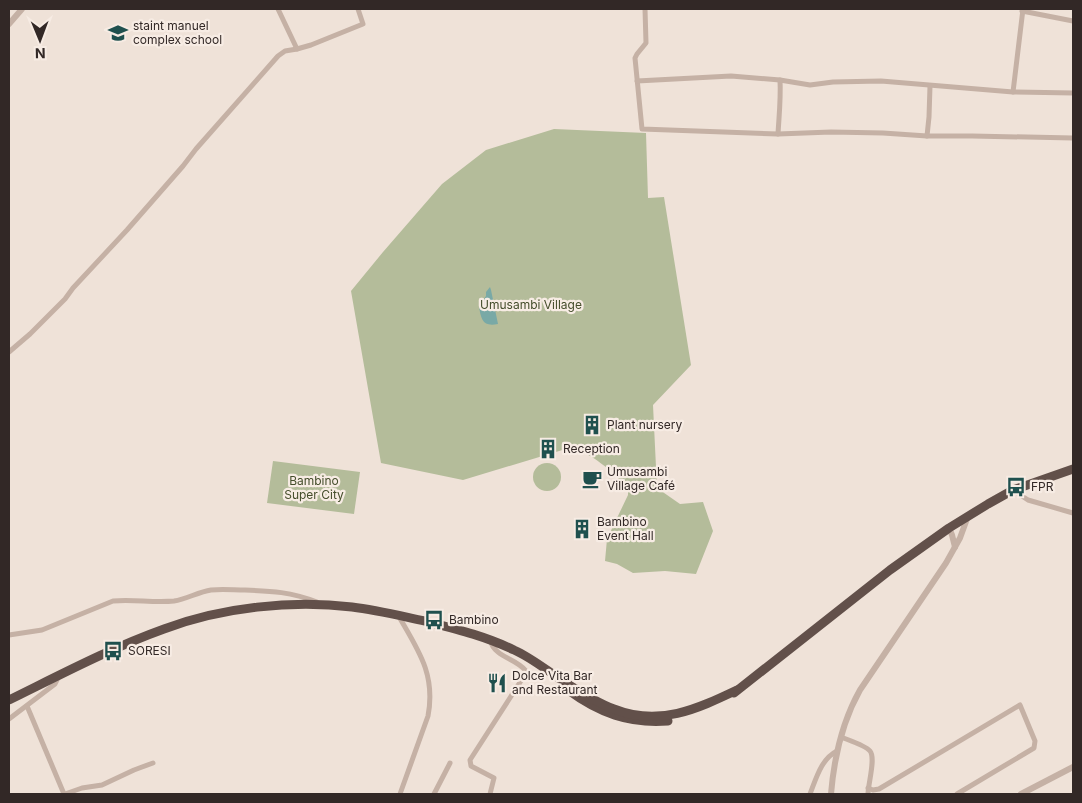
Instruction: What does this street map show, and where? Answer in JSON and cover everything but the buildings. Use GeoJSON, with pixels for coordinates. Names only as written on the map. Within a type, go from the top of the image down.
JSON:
{"type":"FeatureCollection","features":[{"type":"Feature","properties":{"kind":"highway"},"geometry":{"type":"LineString","coordinates":[[9,700],[110,651],[165,628],[190,620],[240,609],[291,604],[351,607],[398,615],[452,628],[517,651],[544,668],[568,690],[594,707],[622,718],[655,722],[684,718],[704,712],[723,702],[890,570],[948,528],[1013,490],[1073,469]]}},
{"type":"Feature","properties":{"kind":"street"},"geometry":{"type":"LineString","coordinates":[[9,24],[22,9]]}},
{"type":"Feature","properties":{"kind":"street"},"geometry":{"type":"LineString","coordinates":[[278,9],[296,49]]}},
{"type":"Feature","properties":{"kind":"street"},"geometry":{"type":"LineString","coordinates":[[9,352],[65,299],[278,56],[285,51],[296,49],[363,24],[358,9]]}},
{"type":"Feature","properties":{"kind":"street"},"geometry":{"type":"LineString","coordinates":[[646,9],[646,43],[635,56],[642,129],[778,134],[831,132],[927,136],[1073,138]]}},
{"type":"Feature","properties":{"kind":"street"},"geometry":{"type":"LineString","coordinates":[[1013,92],[1022,10],[1073,21]]}},
{"type":"Feature","properties":{"kind":"street"},"geometry":{"type":"LineString","coordinates":[[636,81],[731,76],[780,80],[810,85],[833,82],[881,81],[1013,92],[1073,93]]}},
{"type":"Feature","properties":{"kind":"street"},"geometry":{"type":"LineString","coordinates":[[778,134],[781,96],[780,80]]}},
{"type":"Feature","properties":{"kind":"street"},"geometry":{"type":"LineString","coordinates":[[927,136],[930,86]]}},
{"type":"Feature","properties":{"kind":"street"},"geometry":{"type":"LineString","coordinates":[[1013,490],[1028,500],[1073,513]]}},
{"type":"Feature","properties":{"kind":"street"},"geometry":{"type":"LineString","coordinates":[[831,794],[837,751],[851,707],[860,690],[938,576],[960,538],[968,516]]}},
{"type":"Feature","properties":{"kind":"street"},"geometry":{"type":"LineString","coordinates":[[948,528],[955,547]]}},
{"type":"Feature","properties":{"kind":"street"},"geometry":{"type":"LineString","coordinates":[[9,635],[42,630],[112,601],[151,602],[176,600],[211,590],[277,591],[302,596],[324,605]]}},
{"type":"Feature","properties":{"kind":"street"},"geometry":{"type":"LineString","coordinates":[[398,615],[424,663],[429,678],[430,690],[428,716],[400,794]]}},
{"type":"Feature","properties":{"kind":"street"},"geometry":{"type":"LineString","coordinates":[[490,640],[492,646],[498,652],[526,671],[470,760],[472,766],[494,778],[490,794]]}},
{"type":"Feature","properties":{"kind":"street"},"geometry":{"type":"LineString","coordinates":[[9,718],[55,684],[59,676]]}},
{"type":"Feature","properties":{"kind":"street"},"geometry":{"type":"LineString","coordinates":[[841,737],[866,748],[871,753],[868,791],[879,789],[1020,705],[1035,741],[1034,748],[957,794]]}},
{"type":"Feature","properties":{"kind":"street"},"geometry":{"type":"LineString","coordinates":[[27,706],[65,794],[82,788],[102,785],[153,763]]}},
{"type":"Feature","properties":{"kind":"street"},"geometry":{"type":"LineString","coordinates":[[810,794],[823,764],[830,755],[837,751]]}},
{"type":"Feature","properties":{"kind":"street"},"geometry":{"type":"LineString","coordinates":[[434,794],[450,763]]}},
{"type":"Feature","properties":{"kind":"street"},"geometry":{"type":"LineString","coordinates":[[1021,794],[1073,766]]}},
{"type":"Feature","properties":{"kind":"green space","name":"Umusambi Village"},"geometry":{"type":"Polygon","coordinates":[[[554,129],[646,133],[648,198],[664,197],[691,365],[653,405],[657,488],[680,504],[703,502],[713,531],[696,574],[665,571],[633,573],[617,564],[605,561],[607,539],[628,495],[628,487],[601,463],[578,450],[569,448],[463,480],[381,463],[351,291],[442,184],[486,150],[554,129]]]}},
{"type":"Feature","properties":{"kind":"green space","name":"Bambino Super City"},"geometry":{"type":"Polygon","coordinates":[[[273,461],[360,472],[354,514],[267,503],[273,461]]]}},
{"type":"Feature","properties":{"kind":"green space"},"geometry":{"type":"Polygon","coordinates":[[[547,463],[557,467],[561,477],[557,487],[547,491],[537,487],[533,477],[537,467],[547,463]]]}},
{"type":"Feature","properties":{"kind":"water"},"geometry":{"type":"Polygon","coordinates":[[[490,287],[498,324],[493,325],[486,323],[482,319],[479,306],[490,287]]]}},
{"type":"Feature","properties":{"kind":"place","name":"staint manuel complex school"},"geometry":{"type":"Point","coordinates":[118,33]}},
{"type":"Feature","properties":{"kind":"place","name":"Plant nursery"},"geometry":{"type":"Point","coordinates":[592,425]}},
{"type":"Feature","properties":{"kind":"place","name":"Reception"},"geometry":{"type":"Point","coordinates":[548,449]}},
{"type":"Feature","properties":{"kind":"place","name":"Umusambi Village Café"},"geometry":{"type":"Point","coordinates":[592,479]}},
{"type":"Feature","properties":{"kind":"place","name":"FPR"},"geometry":{"type":"Point","coordinates":[1016,487]}},
{"type":"Feature","properties":{"kind":"place","name":"Bambino Event Hall"},"geometry":{"type":"Point","coordinates":[582,529]}},
{"type":"Feature","properties":{"kind":"place","name":"Bambino"},"geometry":{"type":"Point","coordinates":[434,620]}},
{"type":"Feature","properties":{"kind":"place","name":"SORESI"},"geometry":{"type":"Point","coordinates":[113,651]}},
{"type":"Feature","properties":{"kind":"place","name":"Dolce Vita Bar and Restaurant"},"geometry":{"type":"Point","coordinates":[497,683]}}]}
